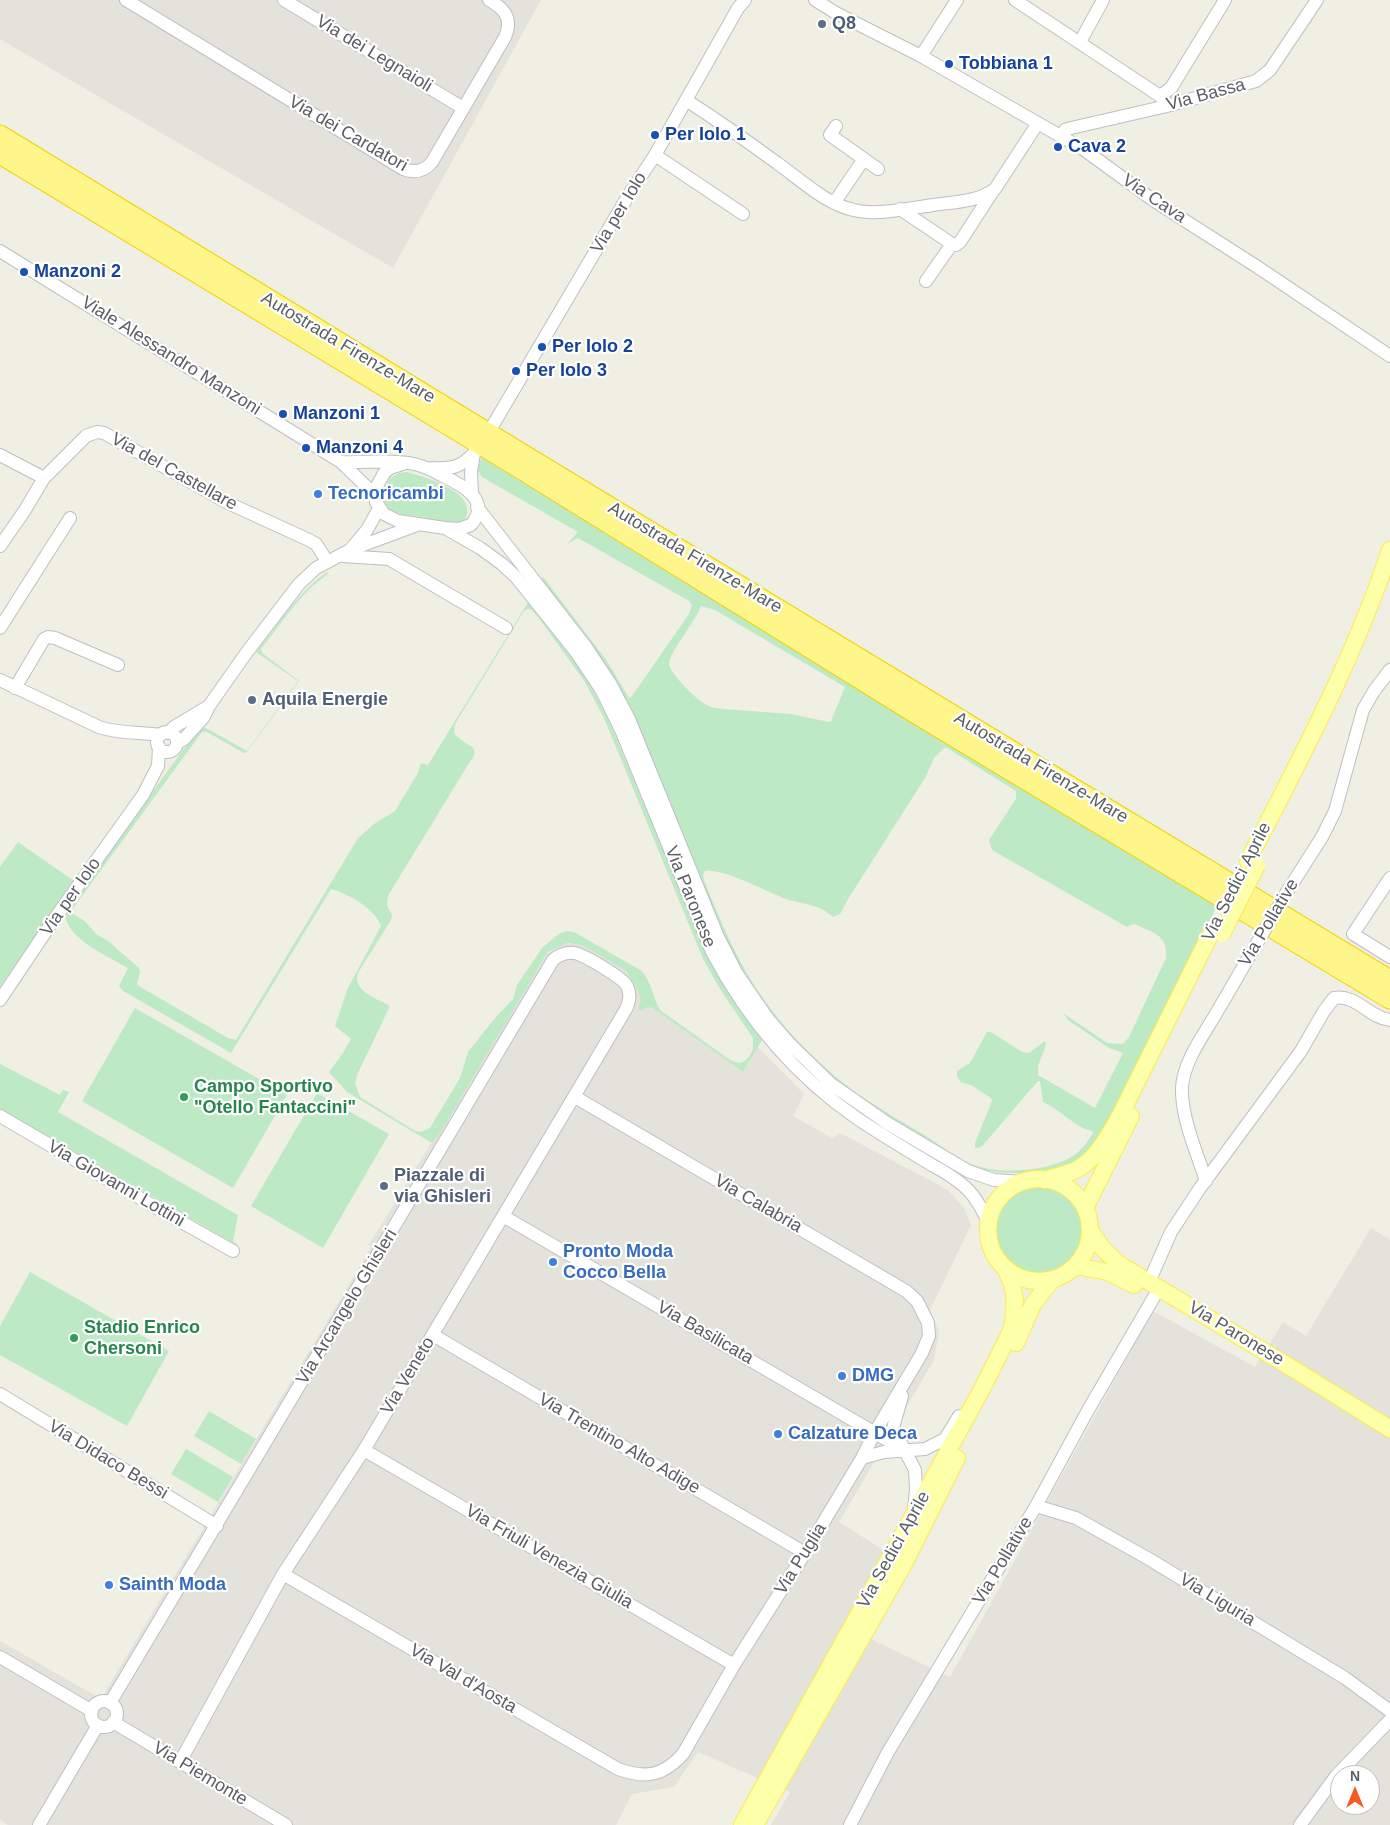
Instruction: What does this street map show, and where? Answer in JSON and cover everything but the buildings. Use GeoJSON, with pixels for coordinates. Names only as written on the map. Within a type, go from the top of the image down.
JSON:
{"type":"FeatureCollection","features":[{"type":"Feature","properties":{"kind":"highway","name":"Autostrada Firenze-Mare"},"geometry":{"type":"LineString","coordinates":[[0,135],[1390,980]]}},
{"type":"Feature","properties":{"kind":"highway","name":"Autostrada Firenze-Mare"},"geometry":{"type":"LineString","coordinates":[[0,154],[516,466],[918,715],[1390,999]]}},
{"type":"Feature","properties":{"kind":"main road","name":"Via Sedici Aprile"},"geometry":{"type":"LineString","coordinates":[[1253,863],[1361,630],[1390,550]]}},
{"type":"Feature","properties":{"kind":"main road","name":"Via Sedici Aprile"},"geometry":{"type":"LineString","coordinates":[[742,1825],[983,1387],[1013,1324],[1012,1284],[1005,1268],[995,1256],[991,1247],[989,1223],[994,1207],[1003,1194],[1023,1182],[1044,1180],[1078,1170],[1092,1158],[1103,1144],[1120,1116],[1337,708],[1362,656],[1390,582]]}},
{"type":"Feature","properties":{"kind":"main road","name":"Via Sedici Aprile"},"geometry":{"type":"LineString","coordinates":[[1085,1208],[1217,932]]}},
{"type":"Feature","properties":{"kind":"main road","name":"Via Sedici Aprile"},"geometry":{"type":"LineString","coordinates":[[755,1825],[905,1562],[1018,1339],[1033,1304],[1054,1279],[1075,1266],[1087,1247],[1090,1230],[1085,1208],[1076,1195],[1067,1188],[1056,1182],[1044,1180]]}},
{"type":"Feature","properties":{"kind":"main road","name":"Via Paronese"},"geometry":{"type":"LineString","coordinates":[[1090,1230],[1111,1257],[1152,1290],[1390,1439]]}},
{"type":"Feature","properties":{"kind":"main road","name":"Via Paronese"},"geometry":{"type":"LineString","coordinates":[[1075,1266],[1096,1269],[1116,1275],[1152,1290],[1300,1373],[1390,1429]]}},
{"type":"Feature","properties":{"kind":"main road","name":"Via Sedici Aprile"},"geometry":{"type":"LineString","coordinates":[[1005,1268],[1021,1278],[1033,1280],[1054,1279]]}},
{"type":"Feature","properties":{"kind":"street","name":"Via dei Cardatori"},"geometry":{"type":"LineString","coordinates":[[126,0],[408,171],[416,172],[428,167],[505,37],[508,28],[507,15],[489,0]]}},
{"type":"Feature","properties":{"kind":"street","name":"Via dei Legnaioli"},"geometry":{"type":"LineString","coordinates":[[284,0],[463,108]]}},
{"type":"Feature","properties":{"kind":"street","name":"Via per Iolo"},"geometry":{"type":"LineString","coordinates":[[493,425],[654,155],[738,8],[745,0]]}},
{"type":"Feature","properties":{"kind":"street","name":"Via Cava"},"geometry":{"type":"LineString","coordinates":[[815,0],[836,13],[921,56],[1083,149],[1153,200],[1387,352]]}},
{"type":"Feature","properties":{"kind":"street"},"geometry":{"type":"LineString","coordinates":[[921,56],[957,0]]}},
{"type":"Feature","properties":{"kind":"street"},"geometry":{"type":"LineString","coordinates":[[1015,0],[1080,42],[1164,101],[1225,0]]}},
{"type":"Feature","properties":{"kind":"street"},"geometry":{"type":"LineString","coordinates":[[1080,42],[1103,0]]}},
{"type":"Feature","properties":{"kind":"street","name":"Via Bassa"},"geometry":{"type":"LineString","coordinates":[[1061,137],[1065,130],[1164,101],[1256,82],[1270,70],[1317,0]]}},
{"type":"Feature","properties":{"kind":"street"},"geometry":{"type":"LineString","coordinates":[[686,100],[732,130],[834,203],[854,210],[866,212],[900,210],[982,196],[995,189]]}},
{"type":"Feature","properties":{"kind":"street"},"geometry":{"type":"LineString","coordinates":[[900,210],[956,245],[960,242],[1038,123]]}},
{"type":"Feature","properties":{"kind":"street"},"geometry":{"type":"LineString","coordinates":[[836,126],[830,135],[878,169]]}},
{"type":"Feature","properties":{"kind":"street"},"geometry":{"type":"LineString","coordinates":[[654,155],[743,214]]}},
{"type":"Feature","properties":{"kind":"street"},"geometry":{"type":"LineString","coordinates":[[834,203],[864,159]]}},
{"type":"Feature","properties":{"kind":"street"},"geometry":{"type":"LineString","coordinates":[[926,281],[952,244]]}},
{"type":"Feature","properties":{"kind":"street","name":"Viale Alessandro Manzoni"},"geometry":{"type":"LineString","coordinates":[[4,255],[341,462],[375,495]]}},
{"type":"Feature","properties":{"kind":"street","name":"Via del Castellare"},"geometry":{"type":"LineString","coordinates":[[0,546],[44,478],[86,436],[92,433],[104,433],[228,503],[316,544],[330,559]]}},
{"type":"Feature","properties":{"kind":"street"},"geometry":{"type":"LineString","coordinates":[[341,462],[405,463],[426,468],[448,469],[467,461],[474,453],[471,472],[472,493]]}},
{"type":"Feature","properties":{"kind":"street"},"geometry":{"type":"LineString","coordinates":[[0,455],[44,478]]}},
{"type":"Feature","properties":{"kind":"street"},"geometry":{"type":"LineString","coordinates":[[405,463],[390,468],[384,473],[377,486],[376,502],[390,519],[407,523],[459,529],[471,525],[477,514],[477,507]]}},
{"type":"Feature","properties":{"kind":"street"},"geometry":{"type":"LineString","coordinates":[[426,468],[454,481],[472,493]]}},
{"type":"Feature","properties":{"kind":"street","name":"Via Paronese"},"geometry":{"type":"LineString","coordinates":[[472,493],[477,507],[586,647],[610,683],[629,719],[718,937],[737,974],[768,1019],[789,1043],[831,1084],[887,1123],[968,1171],[994,1180],[1023,1182]]}},
{"type":"Feature","properties":{"kind":"street","name":"Via per Iolo"},"geometry":{"type":"LineString","coordinates":[[350,550],[367,530],[380,508]]}},
{"type":"Feature","properties":{"kind":"street"},"geometry":{"type":"LineString","coordinates":[[0,628],[70,518]]}},
{"type":"Feature","properties":{"kind":"street","name":"Via per Iolo"},"geometry":{"type":"LineString","coordinates":[[0,1000],[51,924],[143,795],[158,778],[175,747],[203,718],[209,706],[247,652],[299,584],[316,568],[330,559],[420,524]]}},
{"type":"Feature","properties":{"kind":"street","name":"Via Paronese"},"geometry":{"type":"LineString","coordinates":[[444,528],[480,548],[516,577],[576,652],[593,677],[621,730],[712,952],[738,998],[758,1025],[801,1072],[839,1105],[858,1119],[961,1183],[976,1199],[989,1223]]}},
{"type":"Feature","properties":{"kind":"street"},"geometry":{"type":"LineString","coordinates":[[389,559],[387,547],[393,534]]}},
{"type":"Feature","properties":{"kind":"street"},"geometry":{"type":"LineString","coordinates":[[330,559],[341,556],[389,559],[506,628]]}},
{"type":"Feature","properties":{"kind":"street"},"geometry":{"type":"LineString","coordinates":[[15,688],[44,639],[48,637],[118,665]]}},
{"type":"Feature","properties":{"kind":"street","name":"Via Pollative"},"geometry":{"type":"LineString","coordinates":[[1206,1181],[1185,1112],[1182,1092],[1185,1069],[1287,892],[1322,837],[1335,811],[1363,710],[1374,691],[1390,670]]}},
{"type":"Feature","properties":{"kind":"street"},"geometry":{"type":"LineString","coordinates":[[0,680],[106,730],[176,738],[175,747]]}},
{"type":"Feature","properties":{"kind":"street","name":"Via per Iolo"},"geometry":{"type":"LineString","coordinates":[[143,795],[156,772],[163,738],[174,727],[209,706]]}},
{"type":"Feature","properties":{"kind":"street"},"geometry":{"type":"LineString","coordinates":[[1390,878],[1354,934],[1390,957]]}},
{"type":"Feature","properties":{"kind":"street","name":"Via Arcangelo Ghisleri"},"geometry":{"type":"LineString","coordinates":[[110,1703],[553,960],[559,954],[578,954],[618,978],[628,988]]}},
{"type":"Feature","properties":{"kind":"street","name":"Via Veneto"},"geometry":{"type":"LineString","coordinates":[[180,1762],[283,1574],[364,1450],[626,1009],[629,1001],[628,988]]}},
{"type":"Feature","properties":{"kind":"street","name":"Via Pollative"},"geometry":{"type":"LineString","coordinates":[[850,1825],[888,1752],[1036,1506],[1087,1412],[1152,1290],[1171,1232],[1301,1051],[1324,1011],[1334,998],[1349,998],[1382,1019],[1390,1020]]}},
{"type":"Feature","properties":{"kind":"street","name":"Via Calabria"},"geometry":{"type":"LineString","coordinates":[[575,1097],[906,1291],[918,1301],[928,1323]]}},
{"type":"Feature","properties":{"kind":"street","name":"Via Giovanni Lottini"},"geometry":{"type":"LineString","coordinates":[[0,1116],[234,1251]]}},
{"type":"Feature","properties":{"kind":"street","name":"Via Basilicata"},"geometry":{"type":"LineString","coordinates":[[504,1216],[906,1451]]}},
{"type":"Feature","properties":{"kind":"street","name":"Via Puglia"},"geometry":{"type":"LineString","coordinates":[[647,1775],[661,1772],[674,1764],[683,1754],[734,1665],[862,1458],[875,1432],[922,1353],[929,1336],[928,1323]]}},
{"type":"Feature","properties":{"kind":"street","name":"Via Trentino Alto Adige"},"geometry":{"type":"LineString","coordinates":[[433,1335],[805,1553]]}},
{"type":"Feature","properties":{"kind":"street"},"geometry":{"type":"LineString","coordinates":[[907,1379],[893,1428],[915,1470],[914,1514]]}},
{"type":"Feature","properties":{"kind":"street"},"geometry":{"type":"LineString","coordinates":[[862,1458],[884,1452],[925,1449],[944,1439],[970,1398],[983,1387]]}},
{"type":"Feature","properties":{"kind":"street","name":"Via Didaco Bessi"},"geometry":{"type":"LineString","coordinates":[[0,1394],[217,1526]]}},
{"type":"Feature","properties":{"kind":"street","name":"Via Friuli Venezia Giulia"},"geometry":{"type":"LineString","coordinates":[[364,1450],[734,1665]]}},
{"type":"Feature","properties":{"kind":"street","name":"Via Liguria"},"geometry":{"type":"LineString","coordinates":[[1036,1506],[1076,1518],[1149,1559],[1345,1678],[1390,1711]]}},
{"type":"Feature","properties":{"kind":"street","name":"Via Val d'Aosta"},"geometry":{"type":"LineString","coordinates":[[283,1574],[618,1769],[633,1774],[647,1775]]}},
{"type":"Feature","properties":{"kind":"street"},"geometry":{"type":"LineString","coordinates":[[0,1657],[92,1711]]}},
{"type":"Feature","properties":{"kind":"street"},"geometry":{"type":"LineString","coordinates":[[99,1702],[110,1703],[116,1712],[113,1722],[106,1726],[98,1725],[92,1719],[92,1711],[99,1702]]}},
{"type":"Feature","properties":{"kind":"street"},"geometry":{"type":"LineString","coordinates":[[1300,1825],[1336,1776],[1390,1720]]}},
{"type":"Feature","properties":{"kind":"street","name":"Via Piemonte"},"geometry":{"type":"LineString","coordinates":[[113,1722],[286,1825]]}},
{"type":"Feature","properties":{"kind":"street"},"geometry":{"type":"LineString","coordinates":[[39,1825],[98,1725]]}},
{"type":"Feature","properties":{"kind":"shaded area"},"geometry":{"type":"Polygon","coordinates":[[[0,0],[541,0],[393,268],[0,39],[0,0]]]}},
{"type":"Feature","properties":{"kind":"shaded area"},"geometry":{"type":"Polygon","coordinates":[[[573,943],[582,945],[625,970],[636,986],[642,1001],[743,1072],[758,1047],[804,1094],[793,1116],[832,1138],[840,1133],[948,1190],[964,1208],[971,1225],[930,1310],[939,1332],[934,1360],[839,1522],[888,1553],[847,1628],[950,1677],[1153,1311],[1255,1367],[1283,1322],[1306,1336],[1371,1228],[1390,1240],[1390,1825],[771,1825],[790,1792],[698,1752],[674,1787],[632,1794],[616,1825],[8,1825],[0,1820],[0,1641],[101,1699],[371,1247],[368,1245],[547,954],[562,945],[573,943]]]}},
{"type":"Feature","properties":{"kind":"green space"},"geometry":{"type":"Polygon","coordinates":[[[482,457],[1218,904],[1100,1141],[1084,1156],[1074,1163],[1062,1167],[1035,1172],[1005,1173],[966,1164],[858,1097],[827,1073],[799,1045],[773,1015],[750,982],[730,948],[624,697],[591,645],[541,580],[542,577],[544,578],[607,661],[629,698],[689,614],[692,605],[689,601],[578,538],[567,544],[578,532],[482,477],[477,469],[482,457]],[[701,606],[670,659],[669,665],[681,683],[693,695],[714,708],[791,714],[831,721],[845,687],[715,610],[701,606]],[[944,748],[934,758],[925,778],[840,914],[833,917],[828,912],[814,906],[785,899],[721,873],[705,871],[703,875],[704,880],[731,942],[755,987],[785,1027],[832,1074],[866,1100],[971,1164],[995,1170],[1009,1171],[1050,1166],[1076,1154],[1089,1140],[1093,1133],[1092,1131],[1079,1126],[1043,1102],[1040,1081],[1038,1081],[983,1145],[975,1148],[975,1143],[992,1101],[991,1098],[971,1085],[961,1082],[957,1076],[957,1071],[970,1063],[987,1032],[991,1032],[1022,1052],[1029,1053],[1045,1041],[1046,1045],[1038,1066],[1038,1075],[1095,1108],[1123,1053],[1109,1048],[1068,1020],[1063,1013],[1107,1043],[1123,1044],[1129,1037],[1166,958],[1165,944],[1153,932],[1134,924],[1127,927],[992,850],[989,840],[1016,799],[1016,791],[947,748],[944,748]]]}},
{"type":"Feature","properties":{"kind":"green space"},"geometry":{"type":"Polygon","coordinates":[[[407,472],[439,483],[459,495],[466,503],[468,512],[464,522],[456,524],[403,515],[389,509],[384,501],[385,486],[390,478],[399,473],[407,472]]]}},
{"type":"Feature","properties":{"kind":"green space"},"geometry":{"type":"Polygon","coordinates":[[[327,572],[328,574],[300,599],[261,649],[262,653],[299,681],[247,752],[244,753],[207,732],[202,732],[71,911],[72,913],[86,922],[96,934],[108,941],[139,968],[140,973],[137,984],[139,986],[228,1038],[236,1040],[358,838],[374,824],[395,811],[418,773],[421,763],[428,765],[529,601],[578,666],[605,711],[708,958],[738,1008],[762,1040],[743,1072],[651,1007],[641,1011],[638,1010],[641,1000],[636,986],[625,970],[582,945],[568,943],[548,952],[437,1138],[432,1143],[347,1092],[329,1072],[351,1039],[335,1026],[348,988],[381,926],[378,919],[367,908],[353,898],[331,889],[231,1053],[123,991],[119,986],[128,968],[79,938],[67,921],[65,912],[199,728],[206,728],[247,751],[298,681],[256,652],[289,609],[327,572]],[[531,609],[524,611],[455,724],[454,733],[474,750],[472,760],[389,894],[387,904],[392,914],[391,920],[358,973],[357,980],[362,990],[390,1006],[357,1075],[355,1083],[360,1097],[415,1131],[421,1132],[430,1128],[460,1078],[468,1052],[513,999],[517,985],[542,948],[560,933],[567,931],[574,932],[642,971],[648,980],[660,1010],[730,1060],[738,1063],[743,1062],[749,1057],[753,1049],[753,1038],[720,989],[703,959],[604,718],[585,682],[531,609]]]}},
{"type":"Feature","properties":{"kind":"green space"},"geometry":{"type":"Polygon","coordinates":[[[18,842],[74,881],[0,987],[0,867],[18,842]]]}},
{"type":"Feature","properties":{"kind":"green space","name":"Campo Sportivo \"Otello Fantaccini\""},"geometry":{"type":"Polygon","coordinates":[[[135,1008],[287,1095],[233,1188],[82,1101],[135,1008]]]}},
{"type":"Feature","properties":{"kind":"green space"},"geometry":{"type":"Polygon","coordinates":[[[0,1064],[60,1095],[63,1090],[69,1092],[58,1112],[238,1215],[233,1241],[240,1247],[0,1109],[0,1064]]]}},
{"type":"Feature","properties":{"kind":"green space"},"geometry":{"type":"Polygon","coordinates":[[[317,1093],[389,1134],[323,1248],[251,1206],[317,1093]]]}},
{"type":"Feature","properties":{"kind":"green space"},"geometry":{"type":"Polygon","coordinates":[[[1040,1183],[1057,1187],[1072,1196],[1081,1211],[1085,1228],[1081,1245],[1072,1260],[1057,1269],[1040,1273],[1023,1269],[1008,1260],[999,1245],[995,1228],[999,1211],[1008,1196],[1023,1187],[1040,1183]]]}},
{"type":"Feature","properties":{"kind":"green space","name":"Stadio Enrico Chersoni"},"geometry":{"type":"Polygon","coordinates":[[[30,1272],[169,1351],[127,1426],[0,1355],[0,1326],[30,1272]]]}},
{"type":"Feature","properties":{"kind":"green space"},"geometry":{"type":"Polygon","coordinates":[[[209,1411],[256,1439],[241,1464],[194,1436],[209,1411]]]}},
{"type":"Feature","properties":{"kind":"green space"},"geometry":{"type":"Polygon","coordinates":[[[186,1449],[233,1477],[218,1502],[171,1474],[186,1449]]]}},
{"type":"Feature","properties":{"kind":"place","name":"Q8"},"geometry":{"type":"Point","coordinates":[822,24]}},
{"type":"Feature","properties":{"kind":"place","name":"Tobbiana 1"},"geometry":{"type":"Point","coordinates":[949,64]}},
{"type":"Feature","properties":{"kind":"place","name":"Per Iolo 1"},"geometry":{"type":"Point","coordinates":[655,135]}},
{"type":"Feature","properties":{"kind":"place","name":"Cava 2"},"geometry":{"type":"Point","coordinates":[1058,147]}},
{"type":"Feature","properties":{"kind":"place","name":"Manzoni 2"},"geometry":{"type":"Point","coordinates":[24,272]}},
{"type":"Feature","properties":{"kind":"place","name":"Per Iolo 2"},"geometry":{"type":"Point","coordinates":[542,347]}},
{"type":"Feature","properties":{"kind":"place","name":"Per Iolo 3"},"geometry":{"type":"Point","coordinates":[516,371]}},
{"type":"Feature","properties":{"kind":"place","name":"Manzoni 1"},"geometry":{"type":"Point","coordinates":[283,414]}},
{"type":"Feature","properties":{"kind":"place","name":"Manzoni 4"},"geometry":{"type":"Point","coordinates":[306,448]}},
{"type":"Feature","properties":{"kind":"place","name":"Tecnoricambi"},"geometry":{"type":"Point","coordinates":[318,494]}},
{"type":"Feature","properties":{"kind":"place","name":"Aquila Energie"},"geometry":{"type":"Point","coordinates":[252,700]}},
{"type":"Feature","properties":{"kind":"place","name":"Campo Sportivo \"Otello Fantaccini\""},"geometry":{"type":"Point","coordinates":[184,1097]}},
{"type":"Feature","properties":{"kind":"place","name":"Piazzale di via Ghisleri"},"geometry":{"type":"Point","coordinates":[384,1186]}},
{"type":"Feature","properties":{"kind":"place","name":"Pronto Moda Cocco Bella"},"geometry":{"type":"Point","coordinates":[553,1262]}},
{"type":"Feature","properties":{"kind":"place","name":"Stadio Enrico Chersoni"},"geometry":{"type":"Point","coordinates":[74,1338]}},
{"type":"Feature","properties":{"kind":"place","name":"DMG"},"geometry":{"type":"Point","coordinates":[842,1376]}},
{"type":"Feature","properties":{"kind":"place","name":"Calzature Deca"},"geometry":{"type":"Point","coordinates":[778,1434]}},
{"type":"Feature","properties":{"kind":"place","name":"Sainth Moda"},"geometry":{"type":"Point","coordinates":[109,1585]}}]}
